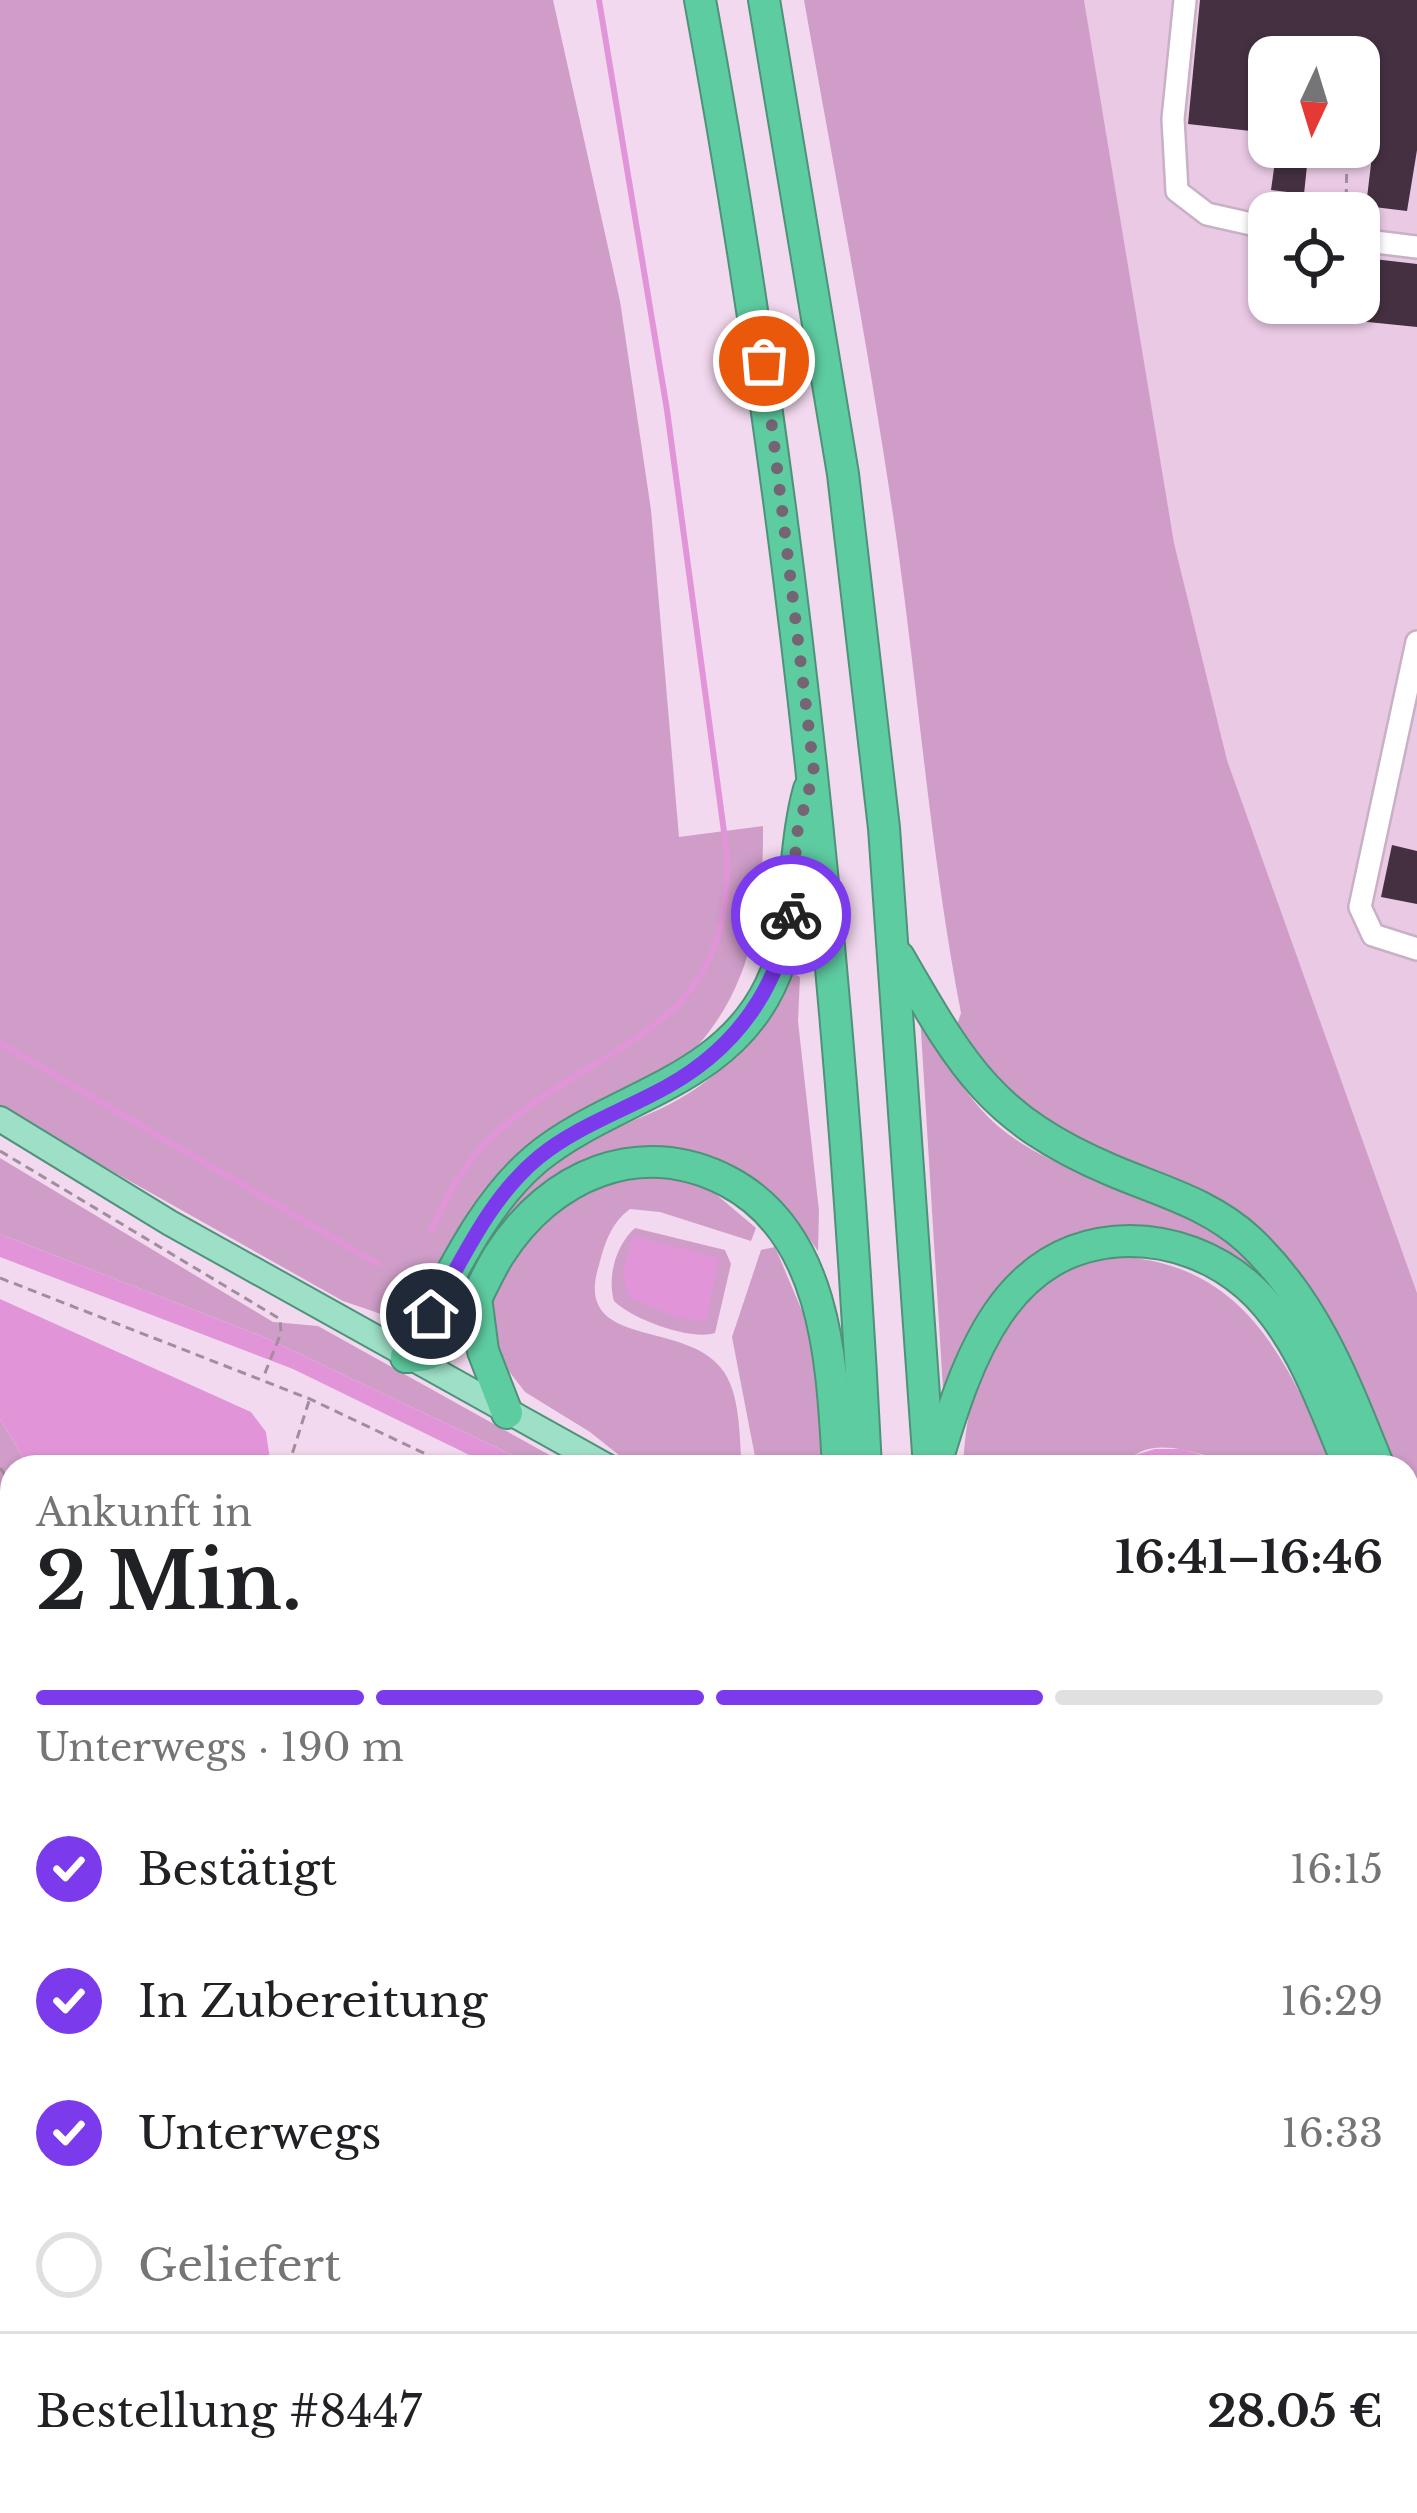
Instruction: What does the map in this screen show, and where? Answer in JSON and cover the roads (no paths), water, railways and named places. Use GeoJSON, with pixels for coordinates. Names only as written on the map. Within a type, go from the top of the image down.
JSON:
{"type":"FeatureCollection","features":[{"type":"Feature","properties":{"kind":"highway"},"geometry":{"type":"LineString","coordinates":[[700,0],[776,442],[814,772],[854,1229],[865,1455]]}},
{"type":"Feature","properties":{"kind":"highway"},"geometry":{"type":"LineString","coordinates":[[764,0],[843,474],[896,952],[931,1455]]}},
{"type":"Feature","properties":{"kind":"highway"},"geometry":{"type":"LineString","coordinates":[[406,1357],[513,1180],[550,1148],[707,1061],[759,1005],[787,935],[797,833],[814,772]]}},
{"type":"Feature","properties":{"kind":"highway"},"geometry":{"type":"LineString","coordinates":[[896,952],[946,1040],[998,1106],[1079,1156],[1221,1217],[1286,1277],[1331,1348],[1373,1455]]}},
{"type":"Feature","properties":{"kind":"highway"},"geometry":{"type":"LineString","coordinates":[[406,1357],[429,1355],[446,1345],[530,1215],[577,1180],[615,1165],[656,1160],[716,1176],[772,1217],[806,1271],[829,1351],[837,1455]]}},
{"type":"Feature","properties":{"kind":"highway"},"geometry":{"type":"LineString","coordinates":[[936,1455],[974,1353],[998,1309],[1021,1282],[1046,1261],[1083,1246],[1146,1241],[1182,1248],[1249,1286],[1294,1348],[1343,1455]]}},
{"type":"Feature","properties":{"kind":"highway"},"geometry":{"type":"LineString","coordinates":[[476,1297],[483,1351],[507,1413]]}},
{"type":"Feature","properties":{"kind":"main road"},"geometry":{"type":"LineString","coordinates":[[0,1119],[406,1357],[586,1455]]}},
{"type":"Feature","properties":{"kind":"lane"},"geometry":{"type":"LineString","coordinates":[[1185,0],[1173,119],[1178,191],[1207,214],[1248,223]]}},
{"type":"Feature","properties":{"kind":"lane"},"geometry":{"type":"LineString","coordinates":[[1380,243],[1417,247]]}},
{"type":"Feature","properties":{"kind":"lane"},"geometry":{"type":"LineString","coordinates":[[1417,642],[1360,908],[1373,935],[1417,949]]}},
{"type":"Feature","properties":{"kind":"waterway"},"geometry":{"type":"LineString","coordinates":[[431,1231],[460,1175],[484,1145],[525,1110],[648,1030],[681,1001],[707,964],[723,916],[727,854],[667,410],[599,0]]}},
{"type":"Feature","properties":{"kind":"waterway"},"geometry":{"type":"LineString","coordinates":[[0,1043],[378,1264]]}}]}
